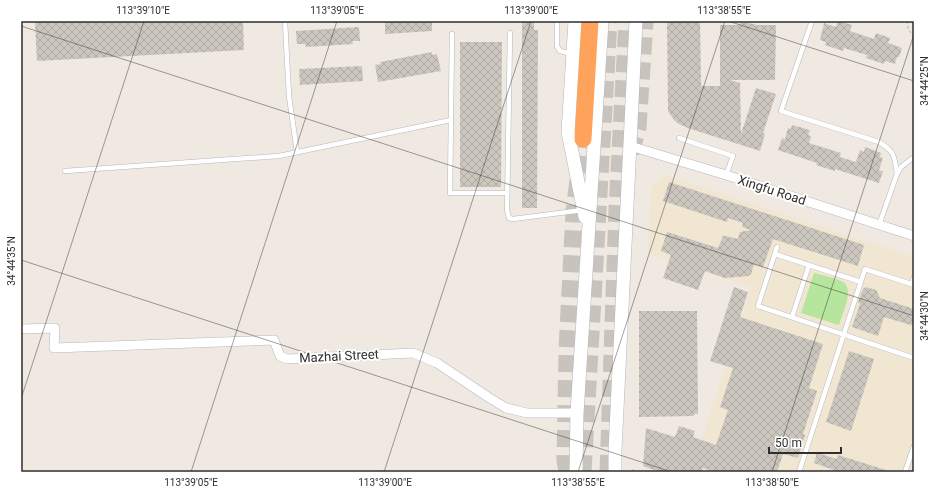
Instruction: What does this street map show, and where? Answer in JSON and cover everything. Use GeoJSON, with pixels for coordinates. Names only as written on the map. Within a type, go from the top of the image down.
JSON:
{"type":"FeatureCollection","features":[{"type":"Feature","properties":{"kind":"highway"},"geometry":{"type":"LineString","coordinates":[[583,139],[590,21]]}},
{"type":"Feature","properties":{"kind":"main road"},"geometry":{"type":"LineString","coordinates":[[575,21],[568,132],[588,234]]}},
{"type":"Feature","properties":{"kind":"main road"},"geometry":{"type":"LineString","coordinates":[[576,472],[576,413],[602,21]]}},
{"type":"Feature","properties":{"kind":"main road"},"geometry":{"type":"LineString","coordinates":[[615,472],[630,146],[642,21]]}},
{"type":"Feature","properties":{"kind":"street","name":"Xingfu Road"},"geometry":{"type":"LineString","coordinates":[[630,146],[726,175],[914,236]]}},
{"type":"Feature","properties":{"kind":"street","name":"Mazhai Street"},"geometry":{"type":"LineString","coordinates":[[21,329],[54,328],[54,348],[274,340],[280,356],[287,359],[413,353],[437,363],[506,408],[527,413],[576,413]]}},
{"type":"Feature","properties":{"kind":"lane"},"geometry":{"type":"LineString","coordinates":[[285,21],[289,96],[296,152]]}},
{"type":"Feature","properties":{"kind":"lane"},"geometry":{"type":"LineString","coordinates":[[557,21],[557,46],[560,51],[573,54]]}},
{"type":"Feature","properties":{"kind":"lane"},"geometry":{"type":"LineString","coordinates":[[812,21],[781,111],[879,142],[892,152],[897,174]]}},
{"type":"Feature","properties":{"kind":"lane"},"geometry":{"type":"LineString","coordinates":[[510,33],[507,210],[509,218],[512,219],[583,210]]}},
{"type":"Feature","properties":{"kind":"lane"},"geometry":{"type":"LineString","coordinates":[[452,34],[450,193],[508,194]]}},
{"type":"Feature","properties":{"kind":"lane"},"geometry":{"type":"LineString","coordinates":[[65,171],[279,156],[451,120]]}},
{"type":"Feature","properties":{"kind":"lane"},"geometry":{"type":"LineString","coordinates":[[679,138],[733,156],[726,175]]}},
{"type":"Feature","properties":{"kind":"lane"},"geometry":{"type":"LineString","coordinates":[[879,225],[897,174],[901,167],[914,157]]}},
{"type":"Feature","properties":{"kind":"lane"},"geometry":{"type":"LineString","coordinates":[[777,247],[758,306],[914,358]]}},
{"type":"Feature","properties":{"kind":"lane"},"geometry":{"type":"LineString","coordinates":[[775,254],[861,282]]}},
{"type":"Feature","properties":{"kind":"lane"},"geometry":{"type":"LineString","coordinates":[[792,317],[809,265]]}},
{"type":"Feature","properties":{"kind":"lane"},"geometry":{"type":"LineString","coordinates":[[799,472],[865,269],[913,285],[914,277]]}},
{"type":"Feature","properties":{"kind":"lane"},"geometry":{"type":"LineString","coordinates":[[905,472],[914,446]]}},
{"type":"Feature","properties":{"kind":"path"},"geometry":{"type":"LineString","coordinates":[[907,21],[908,28],[914,38]]}},
{"type":"Feature","properties":{"kind":"path"},"geometry":{"type":"LineString","coordinates":[[914,84],[914,90]]}},
{"type":"Feature","properties":{"kind":"path"},"geometry":{"type":"LineString","coordinates":[[633,472],[634,468]]}},
{"type":"Feature","properties":{"kind":"shaded area"},"geometry":{"type":"Polygon","coordinates":[[[666,175],[914,257],[914,472],[691,472],[751,287],[647,253],[652,184],[666,175]]]}},
{"type":"Feature","properties":{"kind":"green space"},"geometry":{"type":"Polygon","coordinates":[[[814,273],[837,279],[846,285],[848,290],[847,302],[839,325],[801,313],[814,273]]]}},
{"type":"Feature","properties":{"kind":"building"},"geometry":{"type":"Polygon","coordinates":[[[35,21],[243,21],[244,50],[37,61],[35,21]]]}},
{"type":"Feature","properties":{"kind":"building"},"geometry":{"type":"Polygon","coordinates":[[[432,21],[432,31],[385,34],[385,22],[432,21]]]}},
{"type":"Feature","properties":{"kind":"building"},"geometry":{"type":"Polygon","coordinates":[[[522,21],[534,21],[534,30],[538,30],[537,208],[522,208],[522,21]]]}},
{"type":"Feature","properties":{"kind":"building"},"geometry":{"type":"Polygon","coordinates":[[[667,21],[700,21],[701,86],[720,86],[720,25],[737,25],[741,23],[748,23],[757,25],[776,25],[775,80],[730,80],[740,83],[741,134],[756,88],[776,94],[763,133],[765,134],[760,151],[688,128],[674,120],[668,111],[667,21]]]}},
{"type":"Feature","properties":{"kind":"building"},"geometry":{"type":"Polygon","coordinates":[[[838,21],[852,25],[850,31],[874,39],[876,33],[890,38],[888,43],[902,48],[895,64],[885,61],[884,64],[866,58],[867,55],[844,48],[843,51],[825,45],[826,42],[820,40],[824,23],[836,27],[838,21]]]}},
{"type":"Feature","properties":{"kind":"building"},"geometry":{"type":"Polygon","coordinates":[[[359,27],[360,41],[352,41],[353,44],[306,47],[305,44],[297,44],[296,31],[359,27]]]}},
{"type":"Feature","properties":{"kind":"building"},"geometry":{"type":"Polygon","coordinates":[[[460,42],[502,42],[501,187],[460,187],[460,42]]]}},
{"type":"Feature","properties":{"kind":"building"},"geometry":{"type":"Polygon","coordinates":[[[432,52],[432,55],[437,54],[441,71],[378,82],[375,65],[381,64],[380,62],[432,52]]]}},
{"type":"Feature","properties":{"kind":"building"},"geometry":{"type":"Polygon","coordinates":[[[362,66],[363,81],[300,85],[299,69],[362,66]]]}},
{"type":"Feature","properties":{"kind":"building"},"geometry":{"type":"Polygon","coordinates":[[[792,125],[810,130],[808,135],[811,136],[809,143],[841,153],[840,157],[856,162],[860,150],[864,152],[865,147],[881,153],[880,157],[883,158],[879,170],[883,171],[879,183],[835,169],[835,171],[816,165],[817,163],[778,150],[782,138],[785,139],[788,128],[791,129],[792,125]]]}},
{"type":"Feature","properties":{"kind":"building"},"geometry":{"type":"Polygon","coordinates":[[[669,182],[864,245],[858,266],[773,239],[763,267],[754,264],[751,274],[748,276],[725,278],[705,271],[698,290],[663,278],[671,255],[661,251],[667,232],[718,248],[723,236],[738,239],[740,232],[751,230],[742,227],[743,223],[728,218],[727,222],[663,201],[669,182]]]}},
{"type":"Feature","properties":{"kind":"building"},"geometry":{"type":"Polygon","coordinates":[[[734,287],[748,292],[740,317],[823,344],[809,388],[817,391],[803,434],[805,435],[798,458],[783,454],[777,472],[716,472],[703,468],[701,472],[660,472],[643,466],[646,428],[675,437],[679,426],[695,431],[693,437],[716,445],[728,410],[720,407],[733,368],[710,361],[734,287]]]}},
{"type":"Feature","properties":{"kind":"building"},"geometry":{"type":"Polygon","coordinates":[[[866,287],[876,290],[880,298],[914,309],[914,326],[884,317],[878,336],[852,327],[860,304],[858,302],[863,289],[866,287]]]}},
{"type":"Feature","properties":{"kind":"building"},"geometry":{"type":"Polygon","coordinates":[[[639,311],[697,311],[698,414],[694,414],[694,416],[639,417],[639,311]]]}},
{"type":"Feature","properties":{"kind":"building"},"geometry":{"type":"Polygon","coordinates":[[[849,351],[874,359],[851,431],[826,422],[849,351]]]}},
{"type":"Feature","properties":{"kind":"building"},"geometry":{"type":"Polygon","coordinates":[[[817,453],[837,459],[838,455],[886,470],[885,472],[833,472],[834,470],[814,463],[817,453]]]}},
{"type":"Feature","properties":{"kind":"tunnel"},"geometry":{"type":"LineString","coordinates":[[583,472],[609,21]]}},
{"type":"Feature","properties":{"kind":"tunnel"},"geometry":{"type":"LineString","coordinates":[[608,472],[617,208],[627,21]]}},
{"type":"Feature","properties":{"kind":"tunnel"},"geometry":{"type":"LineString","coordinates":[[631,153],[638,128],[645,22]]}},
{"type":"Feature","properties":{"kind":"tunnel"},"geometry":{"type":"LineString","coordinates":[[567,472],[565,460],[567,350],[574,212],[583,139]]}}]}
